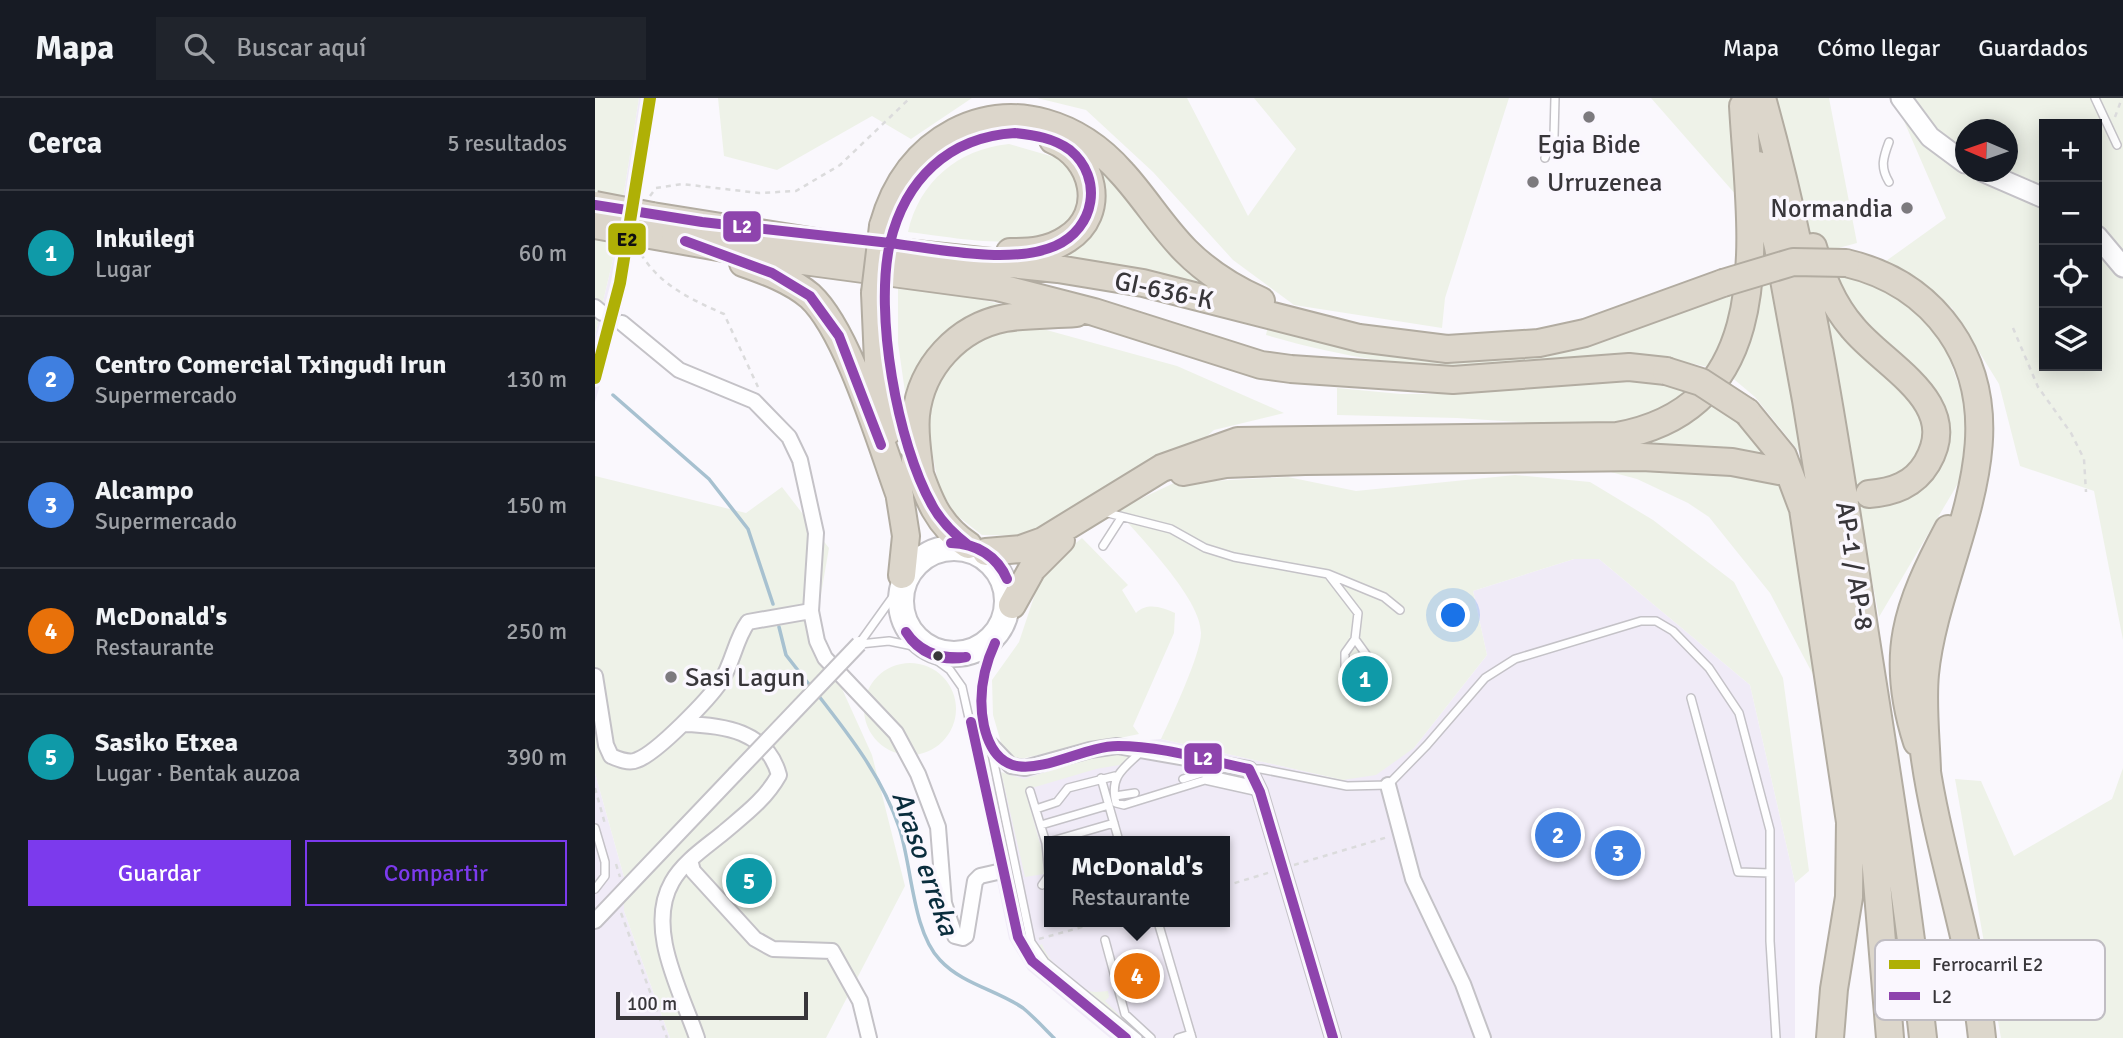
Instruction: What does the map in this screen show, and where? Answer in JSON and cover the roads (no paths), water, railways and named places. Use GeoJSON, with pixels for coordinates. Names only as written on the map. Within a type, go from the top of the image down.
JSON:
{"type":"FeatureCollection","features":[{"type":"Feature","properties":{"kind":"highway"},"geometry":{"type":"LineString","coordinates":[[1775,98],[1811,242],[1830,294],[1854,330],[1917,387],[1934,415],[1935,445],[1917,477],[1898,488],[1869,494]]}},
{"type":"Feature","properties":{"kind":"highway"},"geometry":{"type":"LineString","coordinates":[[881,290],[895,388],[929,502],[941,522],[977,549],[1021,549],[1043,541],[1162,468],[1237,441],[1617,436],[1647,429],[1674,417],[1699,398],[1719,376],[1735,348],[1744,318],[1750,241],[1748,101]]}},
{"type":"Feature","properties":{"kind":"highway","name":"AP-1 / AP-8"},"geometry":{"type":"LineString","coordinates":[[1748,101],[1778,247],[1842,625],[1872,821],[1881,940]]}},
{"type":"Feature","properties":{"kind":"highway","name":"AP-1 / AP-8"},"geometry":{"type":"LineString","coordinates":[[1748,101],[1791,213],[1846,507],[1911,940]]}},
{"type":"Feature","properties":{"kind":"highway"},"geometry":{"type":"LineString","coordinates":[[900,583],[907,536],[882,395],[881,290],[893,197],[908,171],[944,138],[985,121],[1009,117],[1035,119],[1063,128],[1102,153],[1121,172],[1188,253],[1248,295],[1275,306],[1371,330],[1441,338],[1539,342]]}},
{"type":"Feature","properties":{"kind":"highway"},"geometry":{"type":"LineString","coordinates":[[660,224],[936,248],[1031,252],[1051,248],[1069,238],[1082,226],[1090,212],[1092,183],[1082,161],[1057,141],[1026,134],[979,137],[948,153],[926,171],[889,227]]}},
{"type":"Feature","properties":{"kind":"highway","name":"GI-636-K"},"geometry":{"type":"LineString","coordinates":[[595,205],[660,224],[700,244],[986,285],[1094,312],[1127,309],[1334,365],[1349,372]]}},
{"type":"Feature","properties":{"kind":"highway","name":"GI-636-K"},"geometry":{"type":"LineString","coordinates":[[595,225],[660,224],[1058,269],[1131,281],[1359,338],[1447,349],[1539,342],[1633,318],[1759,270],[1793,262],[1846,263],[1873,270],[1906,287],[1934,310],[1956,340],[1972,373],[1980,408],[1980,443],[1974,479],[1932,684],[1927,770]]}},
{"type":"Feature","properties":{"kind":"highway"},"geometry":{"type":"LineString","coordinates":[[700,244],[796,286],[822,309],[839,336],[851,364],[900,496]]}},
{"type":"Feature","properties":{"kind":"highway"},"geometry":{"type":"LineString","coordinates":[[920,474],[915,428],[917,406],[930,372],[947,349],[968,332],[1006,318],[1094,312]]}},
{"type":"Feature","properties":{"kind":"highway","name":"GI-636-K"},"geometry":{"type":"LineString","coordinates":[[1094,312],[1121,331],[1255,382],[1302,382],[1349,372],[1453,380],[1629,367],[1666,371],[1701,382],[1747,412],[1783,456],[1803,509],[1850,822],[1849,897],[1834,989],[1830,1038]]}},
{"type":"Feature","properties":{"kind":"highway"},"geometry":{"type":"LineString","coordinates":[[1012,605],[1040,559],[1060,541],[1112,515],[1155,483],[1191,469],[1264,462],[1642,457],[1732,462],[1779,471]]}},
{"type":"Feature","properties":{"kind":"highway"},"geometry":{"type":"LineString","coordinates":[[1966,940],[1927,770],[1907,710],[1903,682],[1905,637],[1918,586],[1974,479]]}},
{"type":"Feature","properties":{"kind":"highway","name":"AP-1 / AP-8"},"geometry":{"type":"LineString","coordinates":[[1888,1020],[1889,1038]]}},
{"type":"Feature","properties":{"kind":"highway","name":"AP-1 / AP-8"},"geometry":{"type":"LineString","coordinates":[[1921,1020],[1923,1038]]}},
{"type":"Feature","properties":{"kind":"highway"},"geometry":{"type":"LineString","coordinates":[[1979,1020],[1982,1038]]}},
{"type":"Feature","properties":{"kind":"main road"},"geometry":{"type":"LineString","coordinates":[[1901,98],[1930,137],[1955,156]]}},
{"type":"Feature","properties":{"kind":"main road"},"geometry":{"type":"LineString","coordinates":[[2007,182],[2039,196]]}},
{"type":"Feature","properties":{"kind":"main road"},"geometry":{"type":"LineString","coordinates":[[2102,242],[2123,267]]}},
{"type":"Feature","properties":{"kind":"street"},"geometry":{"type":"LineString","coordinates":[[622,323],[679,370],[754,401],[789,437],[800,460],[816,533],[811,611],[817,641],[825,658],[896,733],[918,774],[937,827],[944,903],[955,936],[966,936],[975,881],[980,876],[1002,871]]}},
{"type":"Feature","properties":{"kind":"street"},"geometry":{"type":"LineString","coordinates":[[946,544],[977,549],[1006,575],[1012,605],[1010,618],[986,650],[964,659],[951,660],[923,651],[909,638],[898,616],[900,583],[925,551],[946,544]]}},
{"type":"Feature","properties":{"kind":"street"},"geometry":{"type":"LineString","coordinates":[[957,554],[973,557],[990,569],[1001,592],[1002,604],[992,639],[952,649],[933,644],[917,632],[908,613],[907,593],[912,580],[923,565],[939,556],[957,554]]}},
{"type":"Feature","properties":{"kind":"street"},"geometry":{"type":"LineString","coordinates":[[595,676],[606,745],[611,756],[622,761],[637,761],[683,724],[723,679],[738,636],[748,622],[811,611]]}},
{"type":"Feature","properties":{"kind":"street"},"geometry":{"type":"LineString","coordinates":[[595,921],[603,896],[735,774],[859,644]]}},
{"type":"Feature","properties":{"kind":"street"},"geometry":{"type":"LineString","coordinates":[[683,724],[734,729],[756,738],[775,761],[779,775],[768,794],[691,860],[671,883],[663,916],[665,944],[697,1038]]}},
{"type":"Feature","properties":{"kind":"street"},"geometry":{"type":"LineString","coordinates":[[990,744],[1011,766],[1025,768],[1090,750],[1117,746],[1249,769],[1259,789],[1333,1038]]}},
{"type":"Feature","properties":{"kind":"street"},"geometry":{"type":"LineString","coordinates":[[1388,785],[1413,879],[1463,984],[1483,1038]]}},
{"type":"Feature","properties":{"kind":"street"},"geometry":{"type":"LineString","coordinates":[[691,860],[693,871],[755,939],[773,949],[832,951],[838,957],[860,1001],[869,1038]]}},
{"type":"Feature","properties":{"kind":"lane"},"geometry":{"type":"LineString","coordinates":[[1545,158],[1554,136],[1555,98]]}},
{"type":"Feature","properties":{"kind":"lane"},"geometry":{"type":"LineString","coordinates":[[2095,98],[2117,145]]}},
{"type":"Feature","properties":{"kind":"lane"},"geometry":{"type":"LineString","coordinates":[[1889,142],[1882,161],[1883,173],[1889,182]]}},
{"type":"Feature","properties":{"kind":"lane"},"geometry":{"type":"LineString","coordinates":[[1103,546],[1112,515],[1135,518],[1171,528],[1205,548],[1234,558],[1328,574],[1384,597],[1400,610]]}},
{"type":"Feature","properties":{"kind":"lane"},"geometry":{"type":"LineString","coordinates":[[1328,574],[1358,613],[1355,639],[1345,653],[1345,666]]}},
{"type":"Feature","properties":{"kind":"lane"},"geometry":{"type":"LineString","coordinates":[[859,644],[900,583]]}},
{"type":"Feature","properties":{"kind":"lane"},"geometry":{"type":"LineString","coordinates":[[1249,769],[1347,786],[1388,785],[1427,746],[1485,678],[1515,659],[1641,621],[1656,621],[1673,631],[1709,668],[1739,713],[1770,830],[1776,1038]]}},
{"type":"Feature","properties":{"kind":"lane"},"geometry":{"type":"LineString","coordinates":[[992,639],[982,688],[983,710],[1031,942],[1045,962],[1138,1038]]}},
{"type":"Feature","properties":{"kind":"lane"},"geometry":{"type":"LineString","coordinates":[[1355,639],[1386,682]]}},
{"type":"Feature","properties":{"kind":"lane"},"geometry":{"type":"LineString","coordinates":[[859,644],[889,641],[923,651],[950,670],[962,687],[1013,923],[1032,961],[1126,1038]]}},
{"type":"Feature","properties":{"kind":"lane"},"geometry":{"type":"LineString","coordinates":[[1691,698],[1738,872],[1770,873]]}},
{"type":"Feature","properties":{"kind":"lane"},"geometry":{"type":"LineString","coordinates":[[1036,809],[1057,802],[1068,788],[1115,776],[1144,750]]}},
{"type":"Feature","properties":{"kind":"lane"},"geometry":{"type":"LineString","coordinates":[[1182,779],[1202,773],[1259,789]]}},
{"type":"Feature","properties":{"kind":"lane"},"geometry":{"type":"LineString","coordinates":[[1115,776],[1117,803],[1124,805],[1205,780],[1259,789]]}},
{"type":"Feature","properties":{"kind":"lane"},"geometry":{"type":"LineString","coordinates":[[1101,778],[1118,836]]}},
{"type":"Feature","properties":{"kind":"lane"},"geometry":{"type":"LineString","coordinates":[[1030,791],[1046,836]]}},
{"type":"Feature","properties":{"kind":"lane"},"geometry":{"type":"LineString","coordinates":[[1115,796],[1135,793]]}},
{"type":"Feature","properties":{"kind":"lane"},"geometry":{"type":"LineString","coordinates":[[1041,825],[1109,805]]}},
{"type":"Feature","properties":{"kind":"lane"},"geometry":{"type":"LineString","coordinates":[[1070,836],[1114,823]]}},
{"type":"Feature","properties":{"kind":"lane"},"geometry":{"type":"LineString","coordinates":[[595,828],[605,862],[603,896]]}},
{"type":"Feature","properties":{"kind":"lane"},"geometry":{"type":"LineString","coordinates":[[1013,923],[1026,920]]}},
{"type":"Feature","properties":{"kind":"lane"},"geometry":{"type":"LineString","coordinates":[[1159,927],[1192,1036],[1178,1038]]}},
{"type":"Feature","properties":{"kind":"lane"},"geometry":{"type":"LineString","coordinates":[[1105,940],[1125,1014],[1151,1038]]}},
{"type":"Feature","properties":{"kind":"waterway","name":"Araso erreka"},"geometry":{"type":"LineString","coordinates":[[613,395],[709,479],[748,529],[773,604]]}},
{"type":"Feature","properties":{"kind":"waterway","name":"Araso erreka"},"geometry":{"type":"LineString","coordinates":[[779,627],[786,655],[811,687]]}},
{"type":"Feature","properties":{"kind":"waterway","name":"Araso erreka"},"geometry":{"type":"LineString","coordinates":[[818,695],[842,726],[884,791],[899,827],[918,915],[931,948],[940,960],[959,975],[1023,1008],[1054,1038]]}},
{"type":"Feature","properties":{"kind":"rail line","name":"E2"},"geometry":{"type":"LineString","coordinates":[[595,378],[620,283],[650,98]]}},
{"type":"Feature","properties":{"kind":"place","name":"Egia Bide"},"geometry":{"type":"Point","coordinates":[1589,117]}},
{"type":"Feature","properties":{"kind":"place","name":"Urruzenea"},"geometry":{"type":"Point","coordinates":[1533,182]}},
{"type":"Feature","properties":{"kind":"place","name":"Normandia"},"geometry":{"type":"Point","coordinates":[1907,208]}},
{"type":"Feature","properties":{"kind":"place","name":"Sasi Lagun"},"geometry":{"type":"Point","coordinates":[671,677]}},
{"type":"Feature","properties":{"kind":"place","name":"Inkuilegi"},"geometry":{"type":"Point","coordinates":[1365,679]}},
{"type":"Feature","properties":{"kind":"place","name":"Centro Comercial Txingudi Irun"},"geometry":{"type":"Point","coordinates":[1558,835]}},
{"type":"Feature","properties":{"kind":"place","name":"Alcampo"},"geometry":{"type":"Point","coordinates":[1618,853]}},
{"type":"Feature","properties":{"kind":"place","name":"Sasiko Etxea"},"geometry":{"type":"Point","coordinates":[749,881]}},
{"type":"Feature","properties":{"kind":"place","name":"McDonald's"},"geometry":{"type":"Point","coordinates":[1137,976]}}]}
